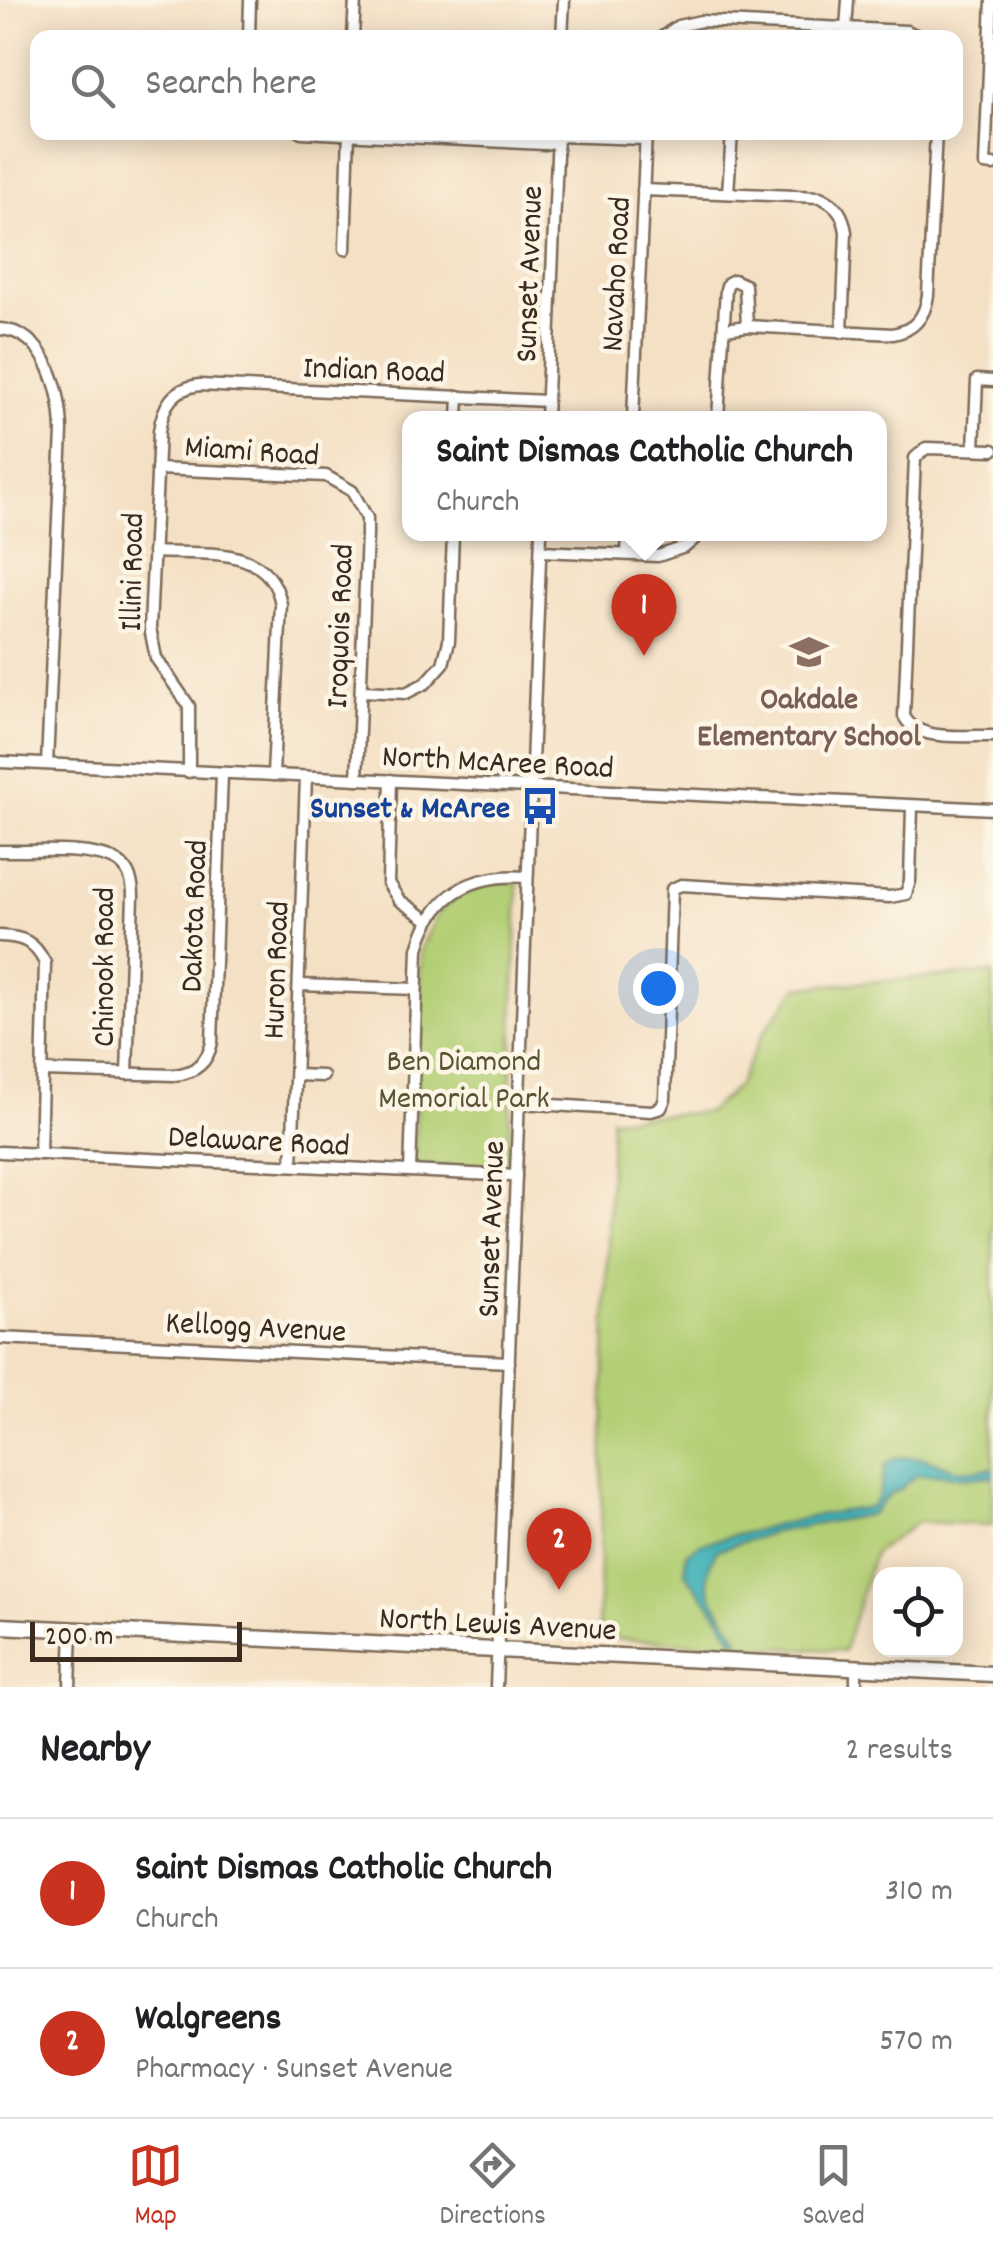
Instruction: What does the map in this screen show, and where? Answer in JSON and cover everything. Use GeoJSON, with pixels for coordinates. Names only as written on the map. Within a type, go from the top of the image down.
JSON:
{"type":"FeatureCollection","features":[{"type":"Feature","properties":{"kind":"main road","name":"North Lewis Avenue"},"geometry":{"type":"LineString","coordinates":[[0,1626],[993,1674]]}},
{"type":"Feature","properties":{"kind":"street"},"geometry":{"type":"LineString","coordinates":[[249,30],[250,0]]}},
{"type":"Feature","properties":{"kind":"street"},"geometry":{"type":"LineString","coordinates":[[354,30],[355,0]]}},
{"type":"Feature","properties":{"kind":"street"},"geometry":{"type":"LineString","coordinates":[[562,30],[564,0]]}},
{"type":"Feature","properties":{"kind":"street"},"geometry":{"type":"LineString","coordinates":[[846,29],[848,0]]}},
{"type":"Feature","properties":{"kind":"street"},"geometry":{"type":"LineString","coordinates":[[989,165],[992,0]]}},
{"type":"Feature","properties":{"kind":"street"},"geometry":{"type":"LineString","coordinates":[[676,30],[689,23],[876,30]]}},
{"type":"Feature","properties":{"kind":"street"},"geometry":{"type":"LineString","coordinates":[[345,249],[349,140]]}},
{"type":"Feature","properties":{"kind":"street"},"geometry":{"type":"LineString","coordinates":[[467,140],[545,144],[552,140]]}},
{"type":"Feature","properties":{"kind":"street","name":"Sunset Avenue"},"geometry":{"type":"LineString","coordinates":[[546,411],[558,140]]}},
{"type":"Feature","properties":{"kind":"street","name":"Navaho Road"},"geometry":{"type":"LineString","coordinates":[[633,411],[645,140]]}},
{"type":"Feature","properties":{"kind":"street"},"geometry":{"type":"LineString","coordinates":[[728,193],[731,140]]}},
{"type":"Feature","properties":{"kind":"street"},"geometry":{"type":"LineString","coordinates":[[726,329],[747,326],[905,332],[916,325],[926,306],[936,140]]}},
{"type":"Feature","properties":{"kind":"street"},"geometry":{"type":"LineString","coordinates":[[643,190],[820,196],[840,209],[846,232],[842,332]]}},
{"type":"Feature","properties":{"kind":"street"},"geometry":{"type":"LineString","coordinates":[[719,411],[726,289],[734,280],[745,285],[748,294],[747,326]]}},
{"type":"Feature","properties":{"kind":"street"},"geometry":{"type":"LineString","coordinates":[[0,328],[17,331],[36,347],[54,378],[62,415],[47,764]]}},
{"type":"Feature","properties":{"kind":"street"},"geometry":{"type":"LineString","coordinates":[[974,449],[977,380],[993,381]]}},
{"type":"Feature","properties":{"kind":"street","name":"Indian Road"},"geometry":{"type":"LineString","coordinates":[[200,385],[547,401]]}},
{"type":"Feature","properties":{"kind":"street","name":"Illini Road"},"geometry":{"type":"LineString","coordinates":[[190,772],[189,706],[156,658],[152,642],[154,552],[164,408],[181,390],[200,385]]}},
{"type":"Feature","properties":{"kind":"street"},"geometry":{"type":"LineString","coordinates":[[458,411],[459,396]]}},
{"type":"Feature","properties":{"kind":"street"},"geometry":{"type":"LineString","coordinates":[[993,450],[926,448],[915,458],[904,716],[919,732],[993,736]]}},
{"type":"Feature","properties":{"kind":"street","name":"Miami Road"},"geometry":{"type":"LineString","coordinates":[[157,469],[326,476],[343,484]]}},
{"type":"Feature","properties":{"kind":"street","name":"Iroquois Road"},"geometry":{"type":"LineString","coordinates":[[343,484],[360,502],[366,518],[358,779]]}},
{"type":"Feature","properties":{"kind":"street"},"geometry":{"type":"LineString","coordinates":[[361,691],[406,693],[426,683],[443,664],[449,641],[454,541]]}},
{"type":"Feature","properties":{"kind":"street","name":"Sunset Avenue"},"geometry":{"type":"LineString","coordinates":[[496,1687],[541,541]]}},
{"type":"Feature","properties":{"kind":"street"},"geometry":{"type":"LineString","coordinates":[[627,554],[628,541]]}},
{"type":"Feature","properties":{"kind":"street"},"geometry":{"type":"LineString","coordinates":[[541,551],[672,553],[690,541]]}},
{"type":"Feature","properties":{"kind":"street"},"geometry":{"type":"LineString","coordinates":[[154,552],[245,558],[271,575],[281,604],[273,775]]}},
{"type":"Feature","properties":{"kind":"street","name":"North McAree Road"},"geometry":{"type":"LineString","coordinates":[[0,762],[993,809]]}},
{"type":"Feature","properties":{"kind":"street","name":"Dakota Road"},"geometry":{"type":"LineString","coordinates":[[127,1074],[184,1074],[207,1059],[212,1042],[222,774]]}},
{"type":"Feature","properties":{"kind":"street","name":"Huron Road"},"geometry":{"type":"LineString","coordinates":[[292,1165],[306,777]]}},
{"type":"Feature","properties":{"kind":"street"},"geometry":{"type":"LineString","coordinates":[[391,780],[388,882],[399,900],[428,920]]}},
{"type":"Feature","properties":{"kind":"street"},"geometry":{"type":"LineString","coordinates":[[519,1103],[651,1110],[664,1104],[672,889],[681,885],[900,896],[910,888],[912,806]]}},
{"type":"Feature","properties":{"kind":"street","name":"Chinook Road"},"geometry":{"type":"LineString","coordinates":[[0,851],[95,854],[121,863],[133,885],[127,1074]]}},
{"type":"Feature","properties":{"kind":"street"},"geometry":{"type":"LineString","coordinates":[[410,1171],[418,949],[428,920],[447,899],[474,880],[505,875],[527,877]]}},
{"type":"Feature","properties":{"kind":"street"},"geometry":{"type":"LineString","coordinates":[[0,936],[32,942],[39,951],[46,976],[40,1154]]}},
{"type":"Feature","properties":{"kind":"street"},"geometry":{"type":"LineString","coordinates":[[298,985],[416,989]]}},
{"type":"Feature","properties":{"kind":"street"},"geometry":{"type":"LineString","coordinates":[[43,1070],[127,1074]]}},
{"type":"Feature","properties":{"kind":"street"},"geometry":{"type":"LineString","coordinates":[[296,1075],[323,1076]]}},
{"type":"Feature","properties":{"kind":"street","name":"Delaware Road"},"geometry":{"type":"LineString","coordinates":[[0,1152],[516,1176]]}},
{"type":"Feature","properties":{"kind":"street","name":"Kellogg Avenue"},"geometry":{"type":"LineString","coordinates":[[0,1338],[508,1362]]}},
{"type":"Feature","properties":{"kind":"street"},"geometry":{"type":"LineString","coordinates":[[70,1687],[72,1630]]}},
{"type":"Feature","properties":{"kind":"street"},"geometry":{"type":"LineString","coordinates":[[856,1668],[856,1687]]}},
{"type":"Feature","properties":{"kind":"green space","name":"Ben Diamond Memorial Park"},"geometry":{"type":"Polygon","coordinates":[[[490,883],[518,885],[508,1170],[414,1165],[421,948],[438,913],[463,893],[490,883]]]}},
{"type":"Feature","properties":{"kind":"green space"},"geometry":{"type":"Polygon","coordinates":[[[993,973],[993,1525],[918,1522],[874,1553],[844,1651],[598,1638],[611,1118],[708,1112],[737,1087],[763,1033],[798,987],[993,973]]]}},
{"type":"Feature","properties":{"kind":"water"},"geometry":{"type":"Polygon","coordinates":[[[897,1457],[923,1458],[961,1471],[993,1468],[993,1476],[915,1476],[890,1494],[872,1514],[774,1532],[717,1550],[710,1563],[709,1586],[739,1639],[733,1640],[685,1573],[686,1554],[700,1544],[818,1515],[871,1507],[878,1498],[885,1465],[897,1457]]]}},
{"type":"Feature","properties":{"kind":"place","name":"Oakdale Elementary School"},"geometry":{"type":"Point","coordinates":[809,652]}},
{"type":"Feature","properties":{"kind":"place","name":"Saint Dismas Catholic Church"},"geometry":{"type":"Point","coordinates":[644,656]}},
{"type":"Feature","properties":{"kind":"place","name":"Sunset & McAree"},"geometry":{"type":"Point","coordinates":[540,806]}},
{"type":"Feature","properties":{"kind":"place","name":"Walgreens"},"geometry":{"type":"Point","coordinates":[559,1590]}}]}
